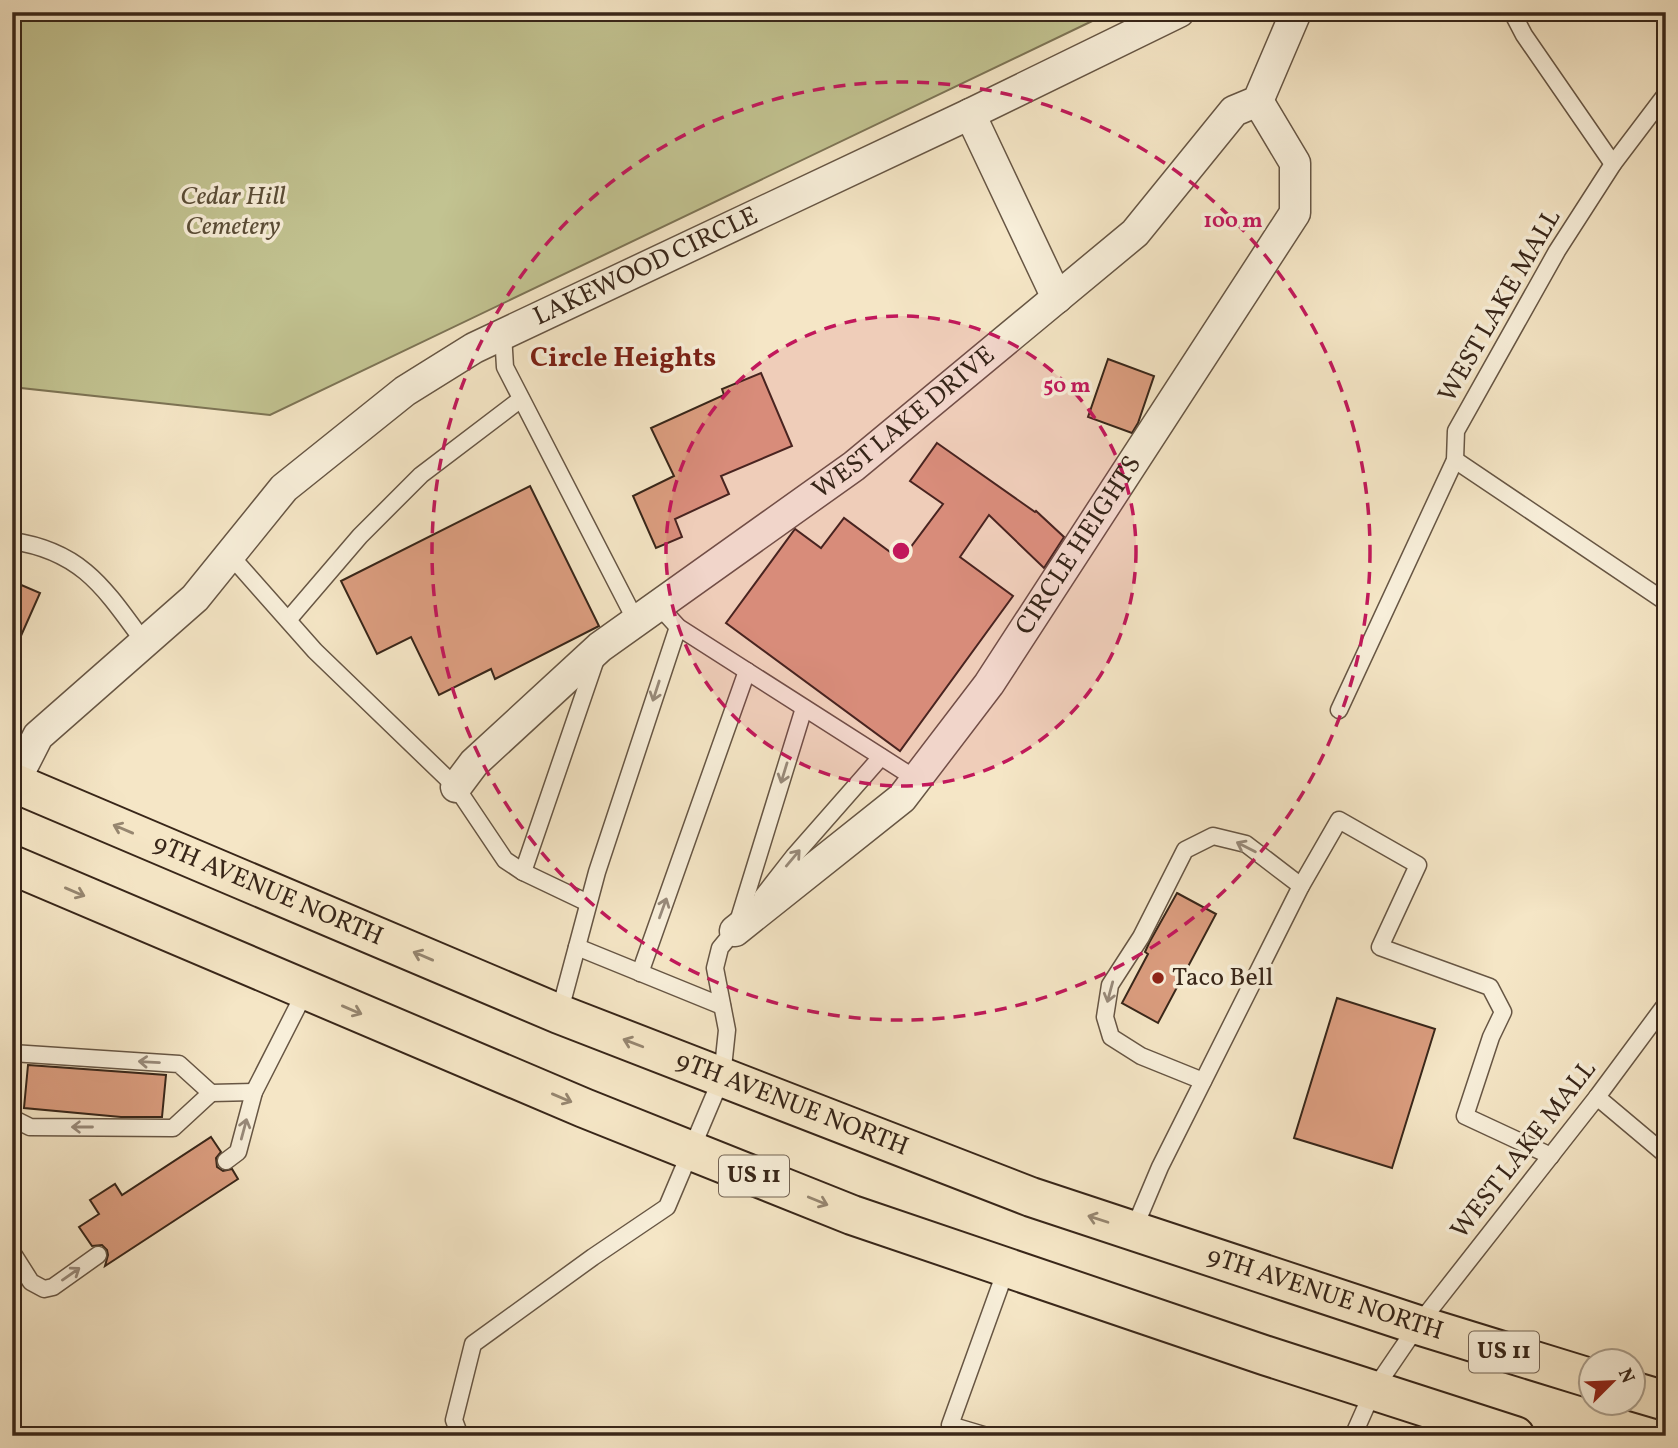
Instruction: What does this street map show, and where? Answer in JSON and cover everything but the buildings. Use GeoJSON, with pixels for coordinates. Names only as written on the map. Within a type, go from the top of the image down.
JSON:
{"type":"FeatureCollection","features":[{"type":"Feature","properties":{"kind":"main road","name":"9TH AVENUE NORTH"},"geometry":{"type":"LineString","coordinates":[[13,786],[559,1014],[1031,1197],[1418,1325],[1576,1373]]}},
{"type":"Feature","properties":{"kind":"main road","name":"US 11"},"geometry":{"type":"LineString","coordinates":[[12,865],[584,1108],[852,1214],[1373,1391],[1515,1436]]}},
{"type":"Feature","properties":{"kind":"main road"},"geometry":{"type":"LineString","coordinates":[[1646,1395],[1666,1401]]}},
{"type":"Feature","properties":{"kind":"street","name":"LAKEWOOD CIRCLE"},"geometry":{"type":"LineString","coordinates":[[13,786],[38,736],[195,598],[284,488],[405,391],[474,348],[970,114],[1179,12]]}},
{"type":"Feature","properties":{"kind":"street"},"geometry":{"type":"LineString","coordinates":[[1258,100],[1296,12]]}},
{"type":"Feature","properties":{"kind":"street","name":"WEST LAKE DRIVE"},"geometry":{"type":"LineString","coordinates":[[456,787],[474,763],[600,647],[657,618],[853,466],[1135,233],[1234,111],[1258,100]]}},
{"type":"Feature","properties":{"kind":"street","name":"CIRCLE HEIGHTS"},"geometry":{"type":"LineString","coordinates":[[735,931],[902,798],[989,684],[1295,213],[1295,163],[1258,100]]}},
{"type":"Feature","properties":{"kind":"street"},"geometry":{"type":"LineString","coordinates":[[970,114],[1057,298]]}},
{"type":"Feature","properties":{"kind":"lane"},"geometry":{"type":"LineString","coordinates":[[1512,12],[1524,35],[1613,164]]}},
{"type":"Feature","properties":{"kind":"lane","name":"WEST LAKE MALL"},"geometry":{"type":"LineString","coordinates":[[1339,710],[1455,460],[1456,431],[1557,251],[1613,164],[1666,94]]}},
{"type":"Feature","properties":{"kind":"lane"},"geometry":{"type":"LineString","coordinates":[[503,334],[505,367],[521,399],[657,618],[747,671],[916,779]]}},
{"type":"Feature","properties":{"kind":"lane"},"geometry":{"type":"LineString","coordinates":[[288,621],[360,536],[421,475],[521,399]]}},
{"type":"Feature","properties":{"kind":"lane"},"geometry":{"type":"LineString","coordinates":[[1455,460],[1666,602]]}},
{"type":"Feature","properties":{"kind":"lane"},"geometry":{"type":"LineString","coordinates":[[12,541],[46,547],[86,571],[107,592],[144,642]]}},
{"type":"Feature","properties":{"kind":"lane"},"geometry":{"type":"LineString","coordinates":[[230,555],[315,650],[456,787],[505,860],[523,872],[588,903]]}},
{"type":"Feature","properties":{"kind":"lane"},"geometry":{"type":"LineString","coordinates":[[559,1014],[657,618]]}},
{"type":"Feature","properties":{"kind":"lane"},"geometry":{"type":"LineString","coordinates":[[523,872],[600,647]]}},
{"type":"Feature","properties":{"kind":"lane"},"geometry":{"type":"LineString","coordinates":[[640,973],[747,671]]}},
{"type":"Feature","properties":{"kind":"lane"},"geometry":{"type":"LineString","coordinates":[[735,931],[804,708]]}},
{"type":"Feature","properties":{"kind":"lane"},"geometry":{"type":"LineString","coordinates":[[460,1436],[454,1420],[473,1344],[667,1206],[722,1077],[727,1030],[715,968],[720,948],[794,856],[881,757]]}},
{"type":"Feature","properties":{"kind":"lane"},"geometry":{"type":"LineString","coordinates":[[1133,1231],[1160,1167],[1203,1081],[1301,886],[1339,820],[1418,866],[1380,947],[1490,987],[1503,1012],[1491,1037],[1465,1116],[1551,1156]]}},
{"type":"Feature","properties":{"kind":"lane"},"geometry":{"type":"LineString","coordinates":[[1203,1081],[1141,1056],[1111,1037],[1105,1017],[1110,985],[1141,937],[1185,850],[1213,836],[1246,844],[1301,886]]}},
{"type":"Feature","properties":{"kind":"lane"},"geometry":{"type":"LineString","coordinates":[[576,947],[722,1006]]}},
{"type":"Feature","properties":{"kind":"lane"},"geometry":{"type":"LineString","coordinates":[[226,1161],[238,1152],[254,1092],[306,990]]}},
{"type":"Feature","properties":{"kind":"lane","name":"WEST LAKE MALL"},"geometry":{"type":"LineString","coordinates":[[1353,1436],[1373,1391],[1418,1325],[1597,1097],[1666,1004]]}},
{"type":"Feature","properties":{"kind":"lane"},"geometry":{"type":"LineString","coordinates":[[12,1054],[179,1063],[211,1093]]}},
{"type":"Feature","properties":{"kind":"lane"},"geometry":{"type":"LineString","coordinates":[[12,1118],[30,1127],[173,1128],[211,1093],[254,1092]]}},
{"type":"Feature","properties":{"kind":"lane"},"geometry":{"type":"LineString","coordinates":[[1597,1097],[1666,1155]]}},
{"type":"Feature","properties":{"kind":"lane"},"geometry":{"type":"LineString","coordinates":[[12,1252],[31,1282],[44,1289],[53,1287],[98,1255]]}},
{"type":"Feature","properties":{"kind":"lane"},"geometry":{"type":"LineString","coordinates":[[986,1436],[947,1431],[1007,1267]]}},
{"type":"Feature","properties":{"kind":"green space","name":"Cedar Hill Cemetery"},"geometry":{"type":"Polygon","coordinates":[[[12,12],[1111,12],[270,415],[12,387],[12,12]]]}},
{"type":"Feature","properties":{"kind":"place","name":"Taco Bell"},"geometry":{"type":"Point","coordinates":[1158,978]}},
{"type":"Feature","properties":{"kind":"district","name":"Circle Heights"},"geometry":{"type":"Point","coordinates":[623,358]}}]}
